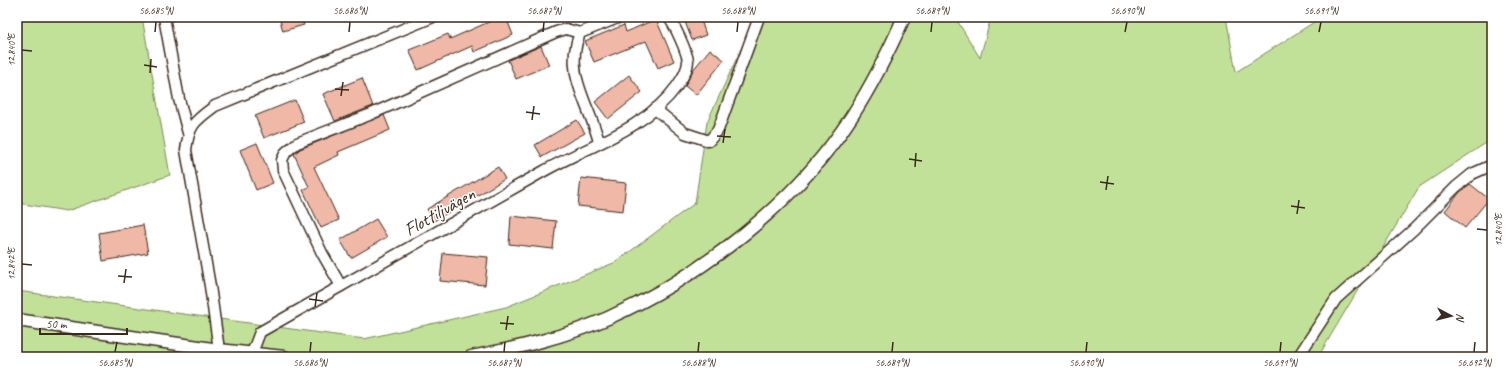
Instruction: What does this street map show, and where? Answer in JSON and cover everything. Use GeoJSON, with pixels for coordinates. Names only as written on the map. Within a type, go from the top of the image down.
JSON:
{"type":"FeatureCollection","features":[{"type":"Feature","properties":{"kind":"street"},"geometry":{"type":"LineString","coordinates":[[164,17],[179,99],[188,133],[186,150],[210,286],[219,353]]}},
{"type":"Feature","properties":{"kind":"street"},"geometry":{"type":"LineString","coordinates":[[188,133],[198,120],[216,106],[433,17]]}},
{"type":"Feature","properties":{"kind":"street"},"geometry":{"type":"LineString","coordinates":[[599,142],[595,124],[578,87],[573,57],[575,44],[580,34],[620,17]]}},
{"type":"Feature","properties":{"kind":"street","name":"Flottiljvägen"},"geometry":{"type":"LineString","coordinates":[[252,353],[260,332],[552,166],[645,117],[655,109],[677,86],[686,71],[688,61],[668,17]]}},
{"type":"Feature","properties":{"kind":"street"},"geometry":{"type":"LineString","coordinates":[[655,109],[685,133],[708,141],[718,130],[759,17]]}},
{"type":"Feature","properties":{"kind":"street"},"geometry":{"type":"LineString","coordinates":[[471,357],[538,342],[606,319],[639,303],[678,280],[744,233],[803,177],[851,116],[890,48],[904,17]]}},
{"type":"Feature","properties":{"kind":"street"},"geometry":{"type":"LineString","coordinates":[[341,286],[322,253],[283,170],[282,160],[286,152],[297,143],[369,115],[556,32],[566,29],[580,34]]}},
{"type":"Feature","properties":{"kind":"street"},"geometry":{"type":"LineString","coordinates":[[1298,357],[1336,299],[1414,229],[1456,187],[1472,174],[1492,165]]}},
{"type":"Feature","properties":{"kind":"street"},"geometry":{"type":"LineString","coordinates":[[17,320],[219,353],[252,353],[284,357]]}},
{"type":"Feature","properties":{"kind":"green space"},"geometry":{"type":"Polygon","coordinates":[[[17,17],[142,17],[170,175],[67,211],[17,203],[17,17]]]}},
{"type":"Feature","properties":{"kind":"green space"},"geometry":{"type":"Polygon","coordinates":[[[754,17],[955,17],[980,58],[991,17],[1226,17],[1236,72],[1322,17],[1492,17],[1492,139],[1419,187],[1318,357],[17,357],[17,291],[364,339],[506,307],[616,262],[695,203],[707,122],[749,32],[754,17]]]}},
{"type":"Feature","properties":{"kind":"building"},"geometry":{"type":"Polygon","coordinates":[[[279,17],[302,17],[304,25],[283,31],[279,17]]]}},
{"type":"Feature","properties":{"kind":"building"},"geometry":{"type":"Polygon","coordinates":[[[500,17],[506,17],[513,35],[474,52],[472,46],[418,70],[409,50],[448,34],[450,39],[500,17]]]}},
{"type":"Feature","properties":{"kind":"building"},"geometry":{"type":"Polygon","coordinates":[[[683,17],[700,17],[706,35],[692,40],[683,17]]]}},
{"type":"Feature","properties":{"kind":"building"},"geometry":{"type":"Polygon","coordinates":[[[656,19],[674,61],[658,68],[646,41],[594,62],[585,41],[624,25],[626,32],[656,19]]]}},
{"type":"Feature","properties":{"kind":"building"},"geometry":{"type":"Polygon","coordinates":[[[541,46],[549,65],[516,79],[508,60],[541,46]]]}},
{"type":"Feature","properties":{"kind":"building"},"geometry":{"type":"Polygon","coordinates":[[[710,49],[724,60],[696,95],[685,86],[693,70],[710,49]]]}},
{"type":"Feature","properties":{"kind":"building"},"geometry":{"type":"Polygon","coordinates":[[[629,75],[642,92],[608,119],[595,102],[629,75]]]}},
{"type":"Feature","properties":{"kind":"building"},"geometry":{"type":"Polygon","coordinates":[[[362,78],[373,106],[335,121],[323,94],[362,78]]]}},
{"type":"Feature","properties":{"kind":"building"},"geometry":{"type":"Polygon","coordinates":[[[295,100],[304,122],[264,138],[255,116],[295,100]]]}},
{"type":"Feature","properties":{"kind":"building"},"geometry":{"type":"Polygon","coordinates":[[[384,115],[390,130],[338,152],[339,155],[314,167],[339,220],[321,228],[303,190],[309,187],[294,154],[300,149],[384,115]]]}},
{"type":"Feature","properties":{"kind":"building"},"geometry":{"type":"Polygon","coordinates":[[[577,120],[585,133],[542,157],[535,145],[577,120]]]}},
{"type":"Feature","properties":{"kind":"building"},"geometry":{"type":"Polygon","coordinates":[[[257,143],[273,183],[256,190],[240,150],[257,143]]]}},
{"type":"Feature","properties":{"kind":"building"},"geometry":{"type":"Polygon","coordinates":[[[498,167],[505,179],[434,221],[427,209],[498,167]]]}},
{"type":"Feature","properties":{"kind":"building"},"geometry":{"type":"Polygon","coordinates":[[[581,178],[626,183],[623,211],[578,206],[581,178]]]}},
{"type":"Feature","properties":{"kind":"building"},"geometry":{"type":"Polygon","coordinates":[[[1470,184],[1489,199],[1465,228],[1445,211],[1460,192],[1470,184]]]}},
{"type":"Feature","properties":{"kind":"building"},"geometry":{"type":"Polygon","coordinates":[[[511,216],[556,221],[553,249],[509,244],[511,216]]]}},
{"type":"Feature","properties":{"kind":"building"},"geometry":{"type":"Polygon","coordinates":[[[376,219],[387,237],[351,258],[340,240],[376,219]]]}},
{"type":"Feature","properties":{"kind":"building"},"geometry":{"type":"Polygon","coordinates":[[[143,225],[148,253],[103,261],[99,233],[143,225]]]}},
{"type":"Feature","properties":{"kind":"building"},"geometry":{"type":"Polygon","coordinates":[[[443,253],[488,257],[485,285],[440,281],[443,253]]]}}]}
